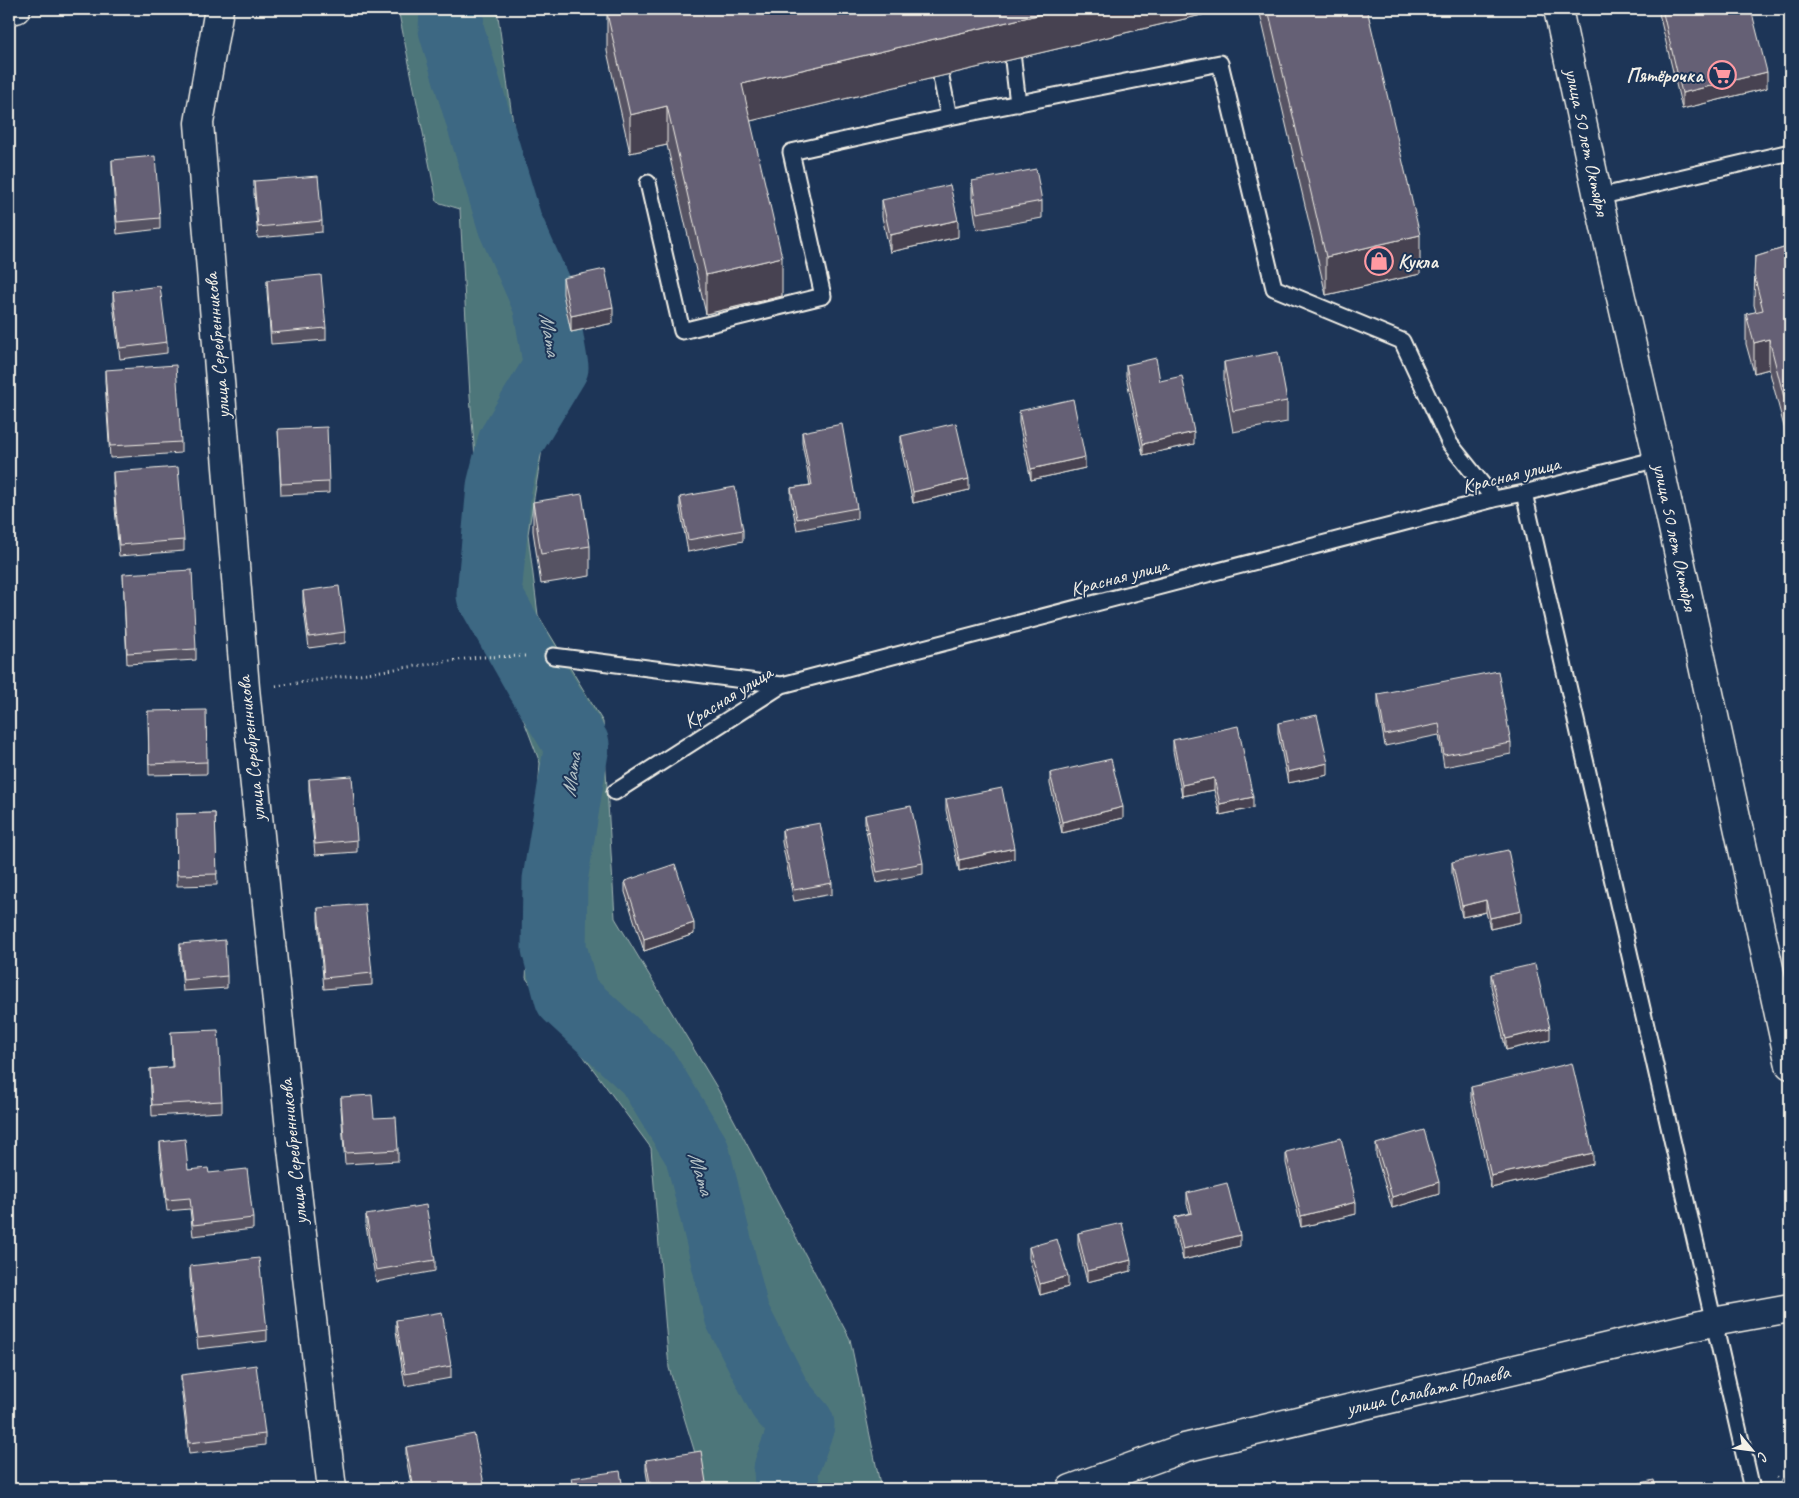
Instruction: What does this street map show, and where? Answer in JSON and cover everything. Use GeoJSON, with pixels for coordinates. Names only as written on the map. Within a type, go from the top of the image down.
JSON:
{"type":"FeatureCollection","features":[{"type":"Feature","properties":{"kind":"street"},"geometry":{"type":"LineString","coordinates":[[9,10],[16,9]]}},
{"type":"Feature","properties":{"kind":"street","name":"улица Серебренникова"},"geometry":{"type":"LineString","coordinates":[[219,9],[199,123],[246,698],[292,1149],[332,1489]]}},
{"type":"Feature","properties":{"kind":"street","name":"улица 50 лет Октября"},"geometry":{"type":"LineString","coordinates":[[1558,9],[1790,1065]]}},
{"type":"Feature","properties":{"kind":"street","name":"улица Салавата Юлаева"},"geometry":{"type":"LineString","coordinates":[[1071,1489],[1184,1448],[1713,1322],[1790,1308]]}},
{"type":"Feature","properties":{"kind":"lane"},"geometry":{"type":"LineString","coordinates":[[1007,9],[1018,104]]}},
{"type":"Feature","properties":{"kind":"lane"},"geometry":{"type":"LineString","coordinates":[[935,47],[949,117]]}},
{"type":"Feature","properties":{"kind":"lane"},"geometry":{"type":"LineString","coordinates":[[648,183],[682,331],[823,296],[791,152],[949,117],[1220,63],[1274,288],[1402,341],[1450,444],[1494,498]]}},
{"type":"Feature","properties":{"kind":"lane"},"geometry":{"type":"LineString","coordinates":[[1598,197],[1790,152]]}},
{"type":"Feature","properties":{"kind":"lane","name":"Красная улица"},"geometry":{"type":"LineString","coordinates":[[615,792],[782,685],[1494,498],[1524,493],[1658,459]]}},
{"type":"Feature","properties":{"kind":"lane"},"geometry":{"type":"LineString","coordinates":[[1524,493],[1752,1489]]}},
{"type":"Feature","properties":{"kind":"lane"},"geometry":{"type":"LineString","coordinates":[[553,656],[782,685]]}},
{"type":"Feature","properties":{"kind":"path"},"geometry":{"type":"LineString","coordinates":[[274,686],[479,657],[553,656]]}},
{"type":"Feature","properties":{"kind":"green space"},"geometry":{"type":"Polygon","coordinates":[[[398,9],[497,9],[551,395],[528,534],[538,615],[603,722],[615,918],[716,1086],[850,1339],[881,1489],[706,1489],[669,1368],[651,1148],[526,978],[540,763],[489,628],[470,396],[460,209],[437,202],[398,9]]]}},
{"type":"Feature","properties":{"kind":"building"},"geometry":{"type":"Polygon","coordinates":[[[625,9],[1063,9],[742,84],[782,257],[706,275],[667,106],[630,115],[607,13],[625,9]]]}},
{"type":"Feature","properties":{"kind":"building"},"geometry":{"type":"Polygon","coordinates":[[[1268,9],[1367,9],[1420,235],[1326,257],[1268,9]]]}},
{"type":"Feature","properties":{"kind":"building"},"geometry":{"type":"Polygon","coordinates":[[[1662,9],[1751,9],[1767,72],[1682,93],[1662,9]]]}},
{"type":"Feature","properties":{"kind":"building"},"geometry":{"type":"Polygon","coordinates":[[[155,156],[160,218],[117,222],[112,160],[155,156]]]}},
{"type":"Feature","properties":{"kind":"building"},"geometry":{"type":"Polygon","coordinates":[[[1036,169],[1042,201],[977,213],[972,181],[1036,169]]]}},
{"type":"Feature","properties":{"kind":"building"},"geometry":{"type":"Polygon","coordinates":[[[318,176],[322,221],[258,227],[254,181],[318,176]]]}},
{"type":"Feature","properties":{"kind":"building"},"geometry":{"type":"Polygon","coordinates":[[[950,185],[958,220],[890,235],[882,200],[950,185]]]}},
{"type":"Feature","properties":{"kind":"building"},"geometry":{"type":"Polygon","coordinates":[[[1790,246],[1790,421],[1769,339],[1754,343],[1746,314],[1763,310],[1754,275],[1755,257],[1790,246]]]}},
{"type":"Feature","properties":{"kind":"building"},"geometry":{"type":"Polygon","coordinates":[[[605,269],[613,307],[571,316],[563,278],[605,269]]]}},
{"type":"Feature","properties":{"kind":"building"},"geometry":{"type":"Polygon","coordinates":[[[321,275],[326,328],[271,333],[267,280],[321,275]]]}},
{"type":"Feature","properties":{"kind":"building"},"geometry":{"type":"Polygon","coordinates":[[[160,286],[167,342],[120,348],[113,292],[160,286]]]}},
{"type":"Feature","properties":{"kind":"building"},"geometry":{"type":"Polygon","coordinates":[[[1278,352],[1287,401],[1233,411],[1224,362],[1278,352]]]}},
{"type":"Feature","properties":{"kind":"building"},"geometry":{"type":"Polygon","coordinates":[[[1156,358],[1160,381],[1182,376],[1194,432],[1143,444],[1126,365],[1156,358]]]}},
{"type":"Feature","properties":{"kind":"building"},"geometry":{"type":"Polygon","coordinates":[[[176,365],[181,442],[110,446],[105,370],[176,365]]]}},
{"type":"Feature","properties":{"kind":"building"},"geometry":{"type":"Polygon","coordinates":[[[1073,399],[1085,457],[1031,469],[1019,411],[1073,399]]]}},
{"type":"Feature","properties":{"kind":"building"},"geometry":{"type":"Polygon","coordinates":[[[956,423],[969,479],[913,492],[901,436],[956,423]]]}},
{"type":"Feature","properties":{"kind":"building"},"geometry":{"type":"Polygon","coordinates":[[[842,424],[857,508],[797,519],[791,488],[812,485],[802,432],[842,424]]]}},
{"type":"Feature","properties":{"kind":"building"},"geometry":{"type":"Polygon","coordinates":[[[327,427],[329,482],[281,484],[278,429],[327,427]]]}},
{"type":"Feature","properties":{"kind":"building"},"geometry":{"type":"Polygon","coordinates":[[[178,467],[184,540],[119,545],[113,472],[178,467]]]}},
{"type":"Feature","properties":{"kind":"building"},"geometry":{"type":"Polygon","coordinates":[[[735,487],[743,530],[688,540],[680,497],[735,487]]]}},
{"type":"Feature","properties":{"kind":"building"},"geometry":{"type":"Polygon","coordinates":[[[582,494],[590,546],[541,554],[533,502],[582,494]]]}},
{"type":"Feature","properties":{"kind":"building"},"geometry":{"type":"Polygon","coordinates":[[[192,570],[196,649],[127,653],[123,574],[192,570]]]}},
{"type":"Feature","properties":{"kind":"building"},"geometry":{"type":"Polygon","coordinates":[[[339,586],[345,632],[309,637],[303,591],[339,586]]]}},
{"type":"Feature","properties":{"kind":"building"},"geometry":{"type":"Polygon","coordinates":[[[1498,671],[1511,743],[1444,755],[1439,724],[1385,735],[1378,694],[1498,671]]]}},
{"type":"Feature","properties":{"kind":"building"},"geometry":{"type":"Polygon","coordinates":[[[206,710],[207,762],[149,764],[148,711],[206,710]]]}},
{"type":"Feature","properties":{"kind":"building"},"geometry":{"type":"Polygon","coordinates":[[[1317,715],[1328,763],[1288,772],[1278,723],[1317,715]]]}},
{"type":"Feature","properties":{"kind":"building"},"geometry":{"type":"Polygon","coordinates":[[[1238,726],[1253,797],[1220,804],[1214,778],[1182,785],[1173,740],[1238,726]]]}},
{"type":"Feature","properties":{"kind":"building"},"geometry":{"type":"Polygon","coordinates":[[[1111,759],[1123,807],[1062,822],[1050,773],[1111,759]]]}},
{"type":"Feature","properties":{"kind":"building"},"geometry":{"type":"Polygon","coordinates":[[[352,776],[357,840],[315,844],[309,779],[352,776]]]}},
{"type":"Feature","properties":{"kind":"building"},"geometry":{"type":"Polygon","coordinates":[[[1002,788],[1014,848],[959,860],[946,799],[1002,788]]]}},
{"type":"Feature","properties":{"kind":"building"},"geometry":{"type":"Polygon","coordinates":[[[911,806],[923,863],[877,872],[865,815],[911,806]]]}},
{"type":"Feature","properties":{"kind":"building"},"geometry":{"type":"Polygon","coordinates":[[[215,813],[217,874],[177,875],[176,814],[215,813]]]}},
{"type":"Feature","properties":{"kind":"building"},"geometry":{"type":"Polygon","coordinates":[[[820,823],[832,883],[794,890],[782,830],[820,823]]]}},
{"type":"Feature","properties":{"kind":"building"},"geometry":{"type":"Polygon","coordinates":[[[1508,850],[1521,911],[1490,918],[1486,900],[1462,906],[1452,862],[1508,850]]]}},
{"type":"Feature","properties":{"kind":"building"},"geometry":{"type":"Polygon","coordinates":[[[675,864],[694,923],[644,939],[625,881],[675,864]]]}},
{"type":"Feature","properties":{"kind":"building"},"geometry":{"type":"Polygon","coordinates":[[[365,904],[372,973],[324,978],[318,908],[365,904]]]}},
{"type":"Feature","properties":{"kind":"building"},"geometry":{"type":"Polygon","coordinates":[[[225,940],[227,976],[183,980],[180,944],[225,940]]]}},
{"type":"Feature","properties":{"kind":"building"},"geometry":{"type":"Polygon","coordinates":[[[1535,964],[1550,1028],[1506,1039],[1491,974],[1535,964]]]}},
{"type":"Feature","properties":{"kind":"building"},"geometry":{"type":"Polygon","coordinates":[[[218,1030],[222,1101],[152,1105],[150,1069],[173,1067],[171,1032],[218,1030]]]}},
{"type":"Feature","properties":{"kind":"building"},"geometry":{"type":"Polygon","coordinates":[[[1572,1063],[1593,1153],[1491,1176],[1471,1087],[1572,1063]]]}},
{"type":"Feature","properties":{"kind":"building"},"geometry":{"type":"Polygon","coordinates":[[[372,1095],[374,1118],[396,1117],[398,1150],[345,1153],[341,1097],[372,1095]]]}},
{"type":"Feature","properties":{"kind":"building"},"geometry":{"type":"Polygon","coordinates":[[[1424,1130],[1439,1182],[1392,1197],[1376,1144],[1424,1130]]]}},
{"type":"Feature","properties":{"kind":"building"},"geometry":{"type":"Polygon","coordinates":[[[1341,1138],[1356,1202],[1301,1216],[1286,1152],[1341,1138]]]}},
{"type":"Feature","properties":{"kind":"building"},"geometry":{"type":"Polygon","coordinates":[[[185,1139],[188,1170],[208,1168],[209,1173],[247,1169],[253,1218],[193,1225],[190,1198],[167,1200],[160,1142],[185,1139]]]}},
{"type":"Feature","properties":{"kind":"building"},"geometry":{"type":"Polygon","coordinates":[[[1227,1183],[1240,1235],[1183,1249],[1175,1217],[1192,1213],[1187,1193],[1227,1183]]]}},
{"type":"Feature","properties":{"kind":"building"},"geometry":{"type":"Polygon","coordinates":[[[426,1205],[435,1260],[376,1270],[366,1215],[426,1205]]]}},
{"type":"Feature","properties":{"kind":"building"},"geometry":{"type":"Polygon","coordinates":[[[1122,1223],[1131,1260],[1087,1271],[1078,1233],[1122,1223]]]}},
{"type":"Feature","properties":{"kind":"building"},"geometry":{"type":"Polygon","coordinates":[[[1057,1239],[1068,1276],[1040,1284],[1029,1247],[1057,1239]]]}},
{"type":"Feature","properties":{"kind":"building"},"geometry":{"type":"Polygon","coordinates":[[[259,1258],[267,1330],[198,1338],[190,1266],[259,1258]]]}},
{"type":"Feature","properties":{"kind":"building"},"geometry":{"type":"Polygon","coordinates":[[[442,1312],[451,1366],[405,1374],[396,1320],[442,1312]]]}},
{"type":"Feature","properties":{"kind":"building"},"geometry":{"type":"Polygon","coordinates":[[[256,1365],[265,1434],[189,1443],[181,1375],[256,1365]]]}},
{"type":"Feature","properties":{"kind":"building"},"geometry":{"type":"Polygon","coordinates":[[[474,1434],[485,1489],[414,1489],[406,1447],[474,1434]]]}},
{"type":"Feature","properties":{"kind":"building"},"geometry":{"type":"Polygon","coordinates":[[[701,1451],[707,1489],[651,1489],[646,1460],[701,1451]]]}},
{"type":"Feature","properties":{"kind":"building"},"geometry":{"type":"Polygon","coordinates":[[[620,1471],[623,1489],[573,1489],[571,1478],[620,1471]]]}},
{"type":"Feature","properties":{"kind":"building"},"geometry":{"type":"Polygon","coordinates":[[[1654,1480],[1656,1489],[1615,1489],[1654,1480]]]}},
{"type":"Feature","properties":{"kind":"waterway","name":"Мата"},"geometry":{"type":"LineString","coordinates":[[452,9],[451,29],[510,224],[545,303],[556,367],[510,443],[499,487],[489,595],[577,745],[555,880],[554,948],[567,997],[648,1072],[697,1152],[737,1315],[780,1399],[802,1425],[786,1469],[787,1489]]}},
{"type":"Feature","properties":{"kind":"place","name":"Пятёрочка"},"geometry":{"type":"Point","coordinates":[1722,75]}},
{"type":"Feature","properties":{"kind":"place","name":"Кукла"},"geometry":{"type":"Point","coordinates":[1379,261]}}]}
